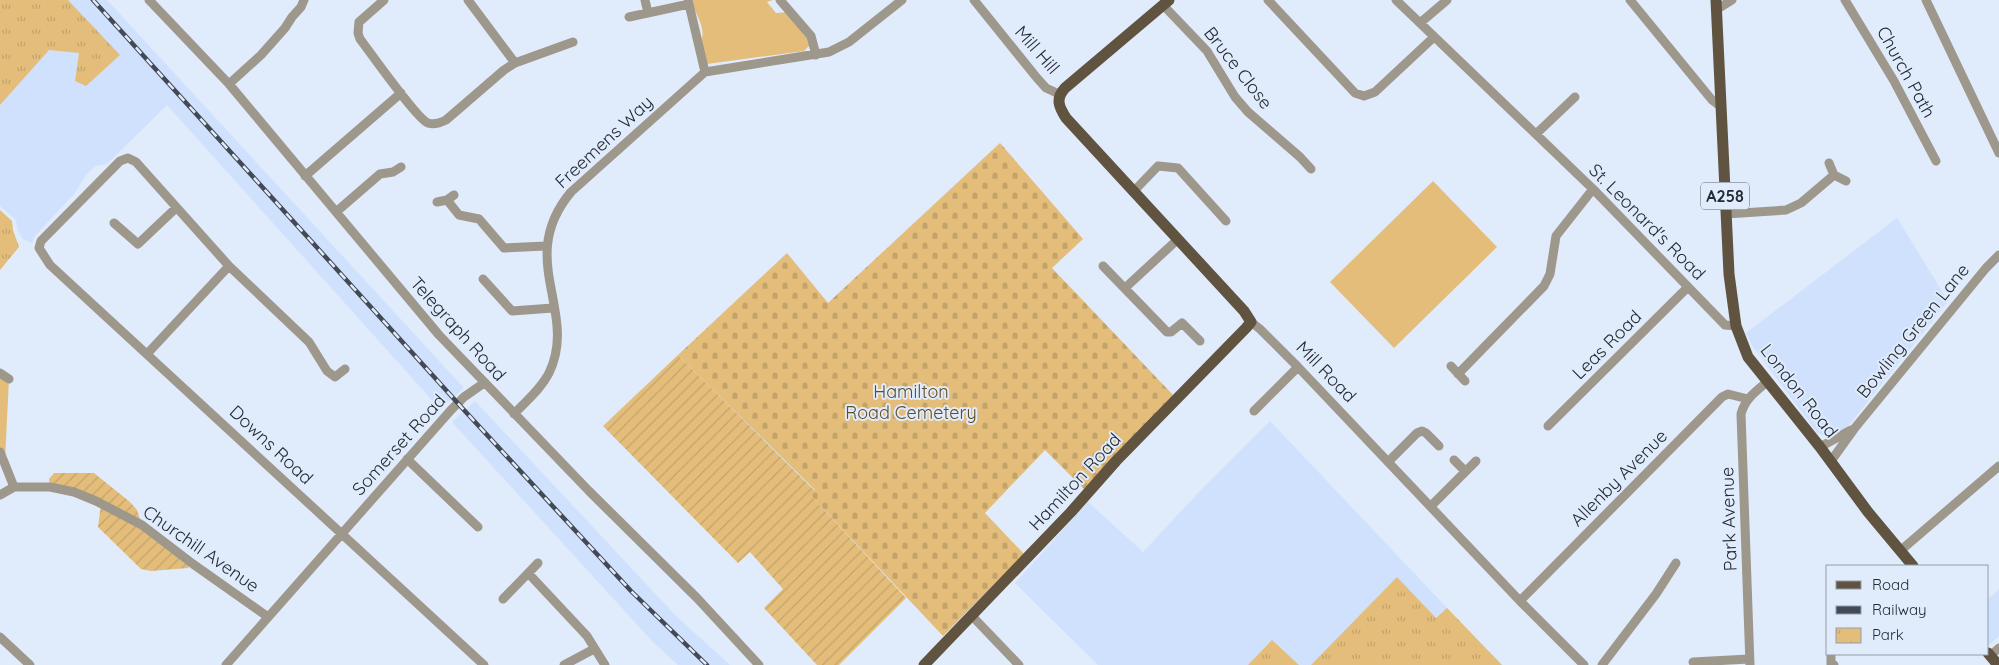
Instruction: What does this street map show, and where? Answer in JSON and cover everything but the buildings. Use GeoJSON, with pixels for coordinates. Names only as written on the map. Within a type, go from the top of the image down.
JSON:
{"type":"FeatureCollection","features":[{"type":"Feature","properties":{"kind":"main road"},"geometry":{"type":"LineString","coordinates":[[1059,94],[1166,3]]}},
{"type":"Feature","properties":{"kind":"main road","name":"London Road"},"geometry":{"type":"LineString","coordinates":[[1716,5],[1729,274],[1736,326],[1748,357],[1820,446],[1868,512],[1912,565]]}},
{"type":"Feature","properties":{"kind":"main road","name":"Mill Road"},"geometry":{"type":"LineString","coordinates":[[1059,94],[1060,110],[1066,118],[1244,311],[1251,322]]}},
{"type":"Feature","properties":{"kind":"main road","name":"Hamilton Road"},"geometry":{"type":"LineString","coordinates":[[924,665],[1071,512],[1116,461],[1251,322]]}},
{"type":"Feature","properties":{"kind":"main road"},"geometry":{"type":"LineString","coordinates":[[1992,652],[1998,665]]}},
{"type":"Feature","properties":{"kind":"street","name":"Telegraph Road"},"geometry":{"type":"LineString","coordinates":[[149,0],[229,84],[439,335],[514,414],[697,598],[759,665]]}},
{"type":"Feature","properties":{"kind":"street"},"geometry":{"type":"LineString","coordinates":[[229,84],[261,55],[285,28],[304,0]]}},
{"type":"Feature","properties":{"kind":"street"},"geometry":{"type":"LineString","coordinates":[[384,0],[359,22],[358,33],[401,93],[423,120],[428,123],[440,123],[515,63],[573,42]]}},
{"type":"Feature","properties":{"kind":"street"},"geometry":{"type":"LineString","coordinates":[[468,0],[515,63]]}},
{"type":"Feature","properties":{"kind":"street"},"geometry":{"type":"LineString","coordinates":[[646,0],[648,13]]}},
{"type":"Feature","properties":{"kind":"street"},"geometry":{"type":"LineString","coordinates":[[780,0],[811,36],[816,55]]}},
{"type":"Feature","properties":{"kind":"street"},"geometry":{"type":"LineString","coordinates":[[629,17],[688,2],[704,72],[816,55],[840,48],[902,0]]}},
{"type":"Feature","properties":{"kind":"street","name":"Mill Hill"},"geometry":{"type":"LineString","coordinates":[[974,0],[1046,88],[1059,94]]}},
{"type":"Feature","properties":{"kind":"street"},"geometry":{"type":"LineString","coordinates":[[1268,0],[1355,93],[1364,96],[1375,92],[1434,37]]}},
{"type":"Feature","properties":{"kind":"street","name":"St. Leonard's Road"},"geometry":{"type":"LineString","coordinates":[[1396,0],[1593,189],[1725,325],[1736,326]]}},
{"type":"Feature","properties":{"kind":"street"},"geometry":{"type":"LineString","coordinates":[[1420,23],[1447,0]]}},
{"type":"Feature","properties":{"kind":"street"},"geometry":{"type":"LineString","coordinates":[[1630,0],[1712,100],[1720,106]]}},
{"type":"Feature","properties":{"kind":"street"},"geometry":{"type":"LineString","coordinates":[[1716,5],[1732,0]]}},
{"type":"Feature","properties":{"kind":"street","name":"Church Path"},"geometry":{"type":"LineString","coordinates":[[1845,0],[1894,81],[1936,161]]}},
{"type":"Feature","properties":{"kind":"street"},"geometry":{"type":"LineString","coordinates":[[1926,0],[1999,153]]}},
{"type":"Feature","properties":{"kind":"street","name":"Bruce Close"},"geometry":{"type":"LineString","coordinates":[[1166,3],[1207,51],[1235,97],[1248,112],[1300,157],[1311,169]]}},
{"type":"Feature","properties":{"kind":"street","name":"Freemens Way"},"geometry":{"type":"LineString","coordinates":[[514,414],[544,382],[553,362],[558,337],[547,269],[546,246],[552,221],[571,192],[704,72]]}},
{"type":"Feature","properties":{"kind":"street"},"geometry":{"type":"LineString","coordinates":[[305,176],[401,93]]}},
{"type":"Feature","properties":{"kind":"street"},"geometry":{"type":"LineString","coordinates":[[1536,134],[1575,97]]}},
{"type":"Feature","properties":{"kind":"street","name":"Downs Road"},"geometry":{"type":"LineString","coordinates":[[176,208],[136,162],[128,158],[120,161],[42,241],[39,248],[50,265],[484,665]]}},
{"type":"Feature","properties":{"kind":"street"},"geometry":{"type":"LineString","coordinates":[[1829,163],[1834,175],[1846,181]]}},
{"type":"Feature","properties":{"kind":"street"},"geometry":{"type":"LineString","coordinates":[[1133,192],[1158,166],[1178,168],[1226,221]]}},
{"type":"Feature","properties":{"kind":"street"},"geometry":{"type":"LineString","coordinates":[[336,212],[380,174],[393,172],[401,167]]}},
{"type":"Feature","properties":{"kind":"street"},"geometry":{"type":"LineString","coordinates":[[1726,214],[1786,210],[1801,202],[1834,175]]}},
{"type":"Feature","properties":{"kind":"street"},"geometry":{"type":"LineString","coordinates":[[1458,374],[1544,286],[1550,274],[1556,236],[1593,189]]}},
{"type":"Feature","properties":{"kind":"street"},"geometry":{"type":"LineString","coordinates":[[437,202],[450,197],[459,215],[479,219],[504,248],[546,246]]}},
{"type":"Feature","properties":{"kind":"street"},"geometry":{"type":"LineString","coordinates":[[114,223],[138,244],[176,208],[229,266],[309,342],[327,370],[335,377],[345,369]]}},
{"type":"Feature","properties":{"kind":"street"},"geometry":{"type":"LineString","coordinates":[[1125,288],[1177,240]]}},
{"type":"Feature","properties":{"kind":"street","name":"Bowling Green Lane"},"geometry":{"type":"LineString","coordinates":[[1831,461],[1854,429],[1986,268],[1999,255]]}},
{"type":"Feature","properties":{"kind":"street"},"geometry":{"type":"LineString","coordinates":[[147,354],[229,266]]}},
{"type":"Feature","properties":{"kind":"street"},"geometry":{"type":"LineString","coordinates":[[1103,266],[1167,332],[1171,332],[1182,324],[1200,341]]}},
{"type":"Feature","properties":{"kind":"street"},"geometry":{"type":"LineString","coordinates":[[483,279],[512,311],[553,308]]}},
{"type":"Feature","properties":{"kind":"street","name":"Leas Road"},"geometry":{"type":"LineString","coordinates":[[1548,426],[1688,287]]}},
{"type":"Feature","properties":{"kind":"street","name":"Mill Road"},"geometry":{"type":"LineString","coordinates":[[1251,322],[1298,367],[1520,601],[1584,665]]}},
{"type":"Feature","properties":{"kind":"street"},"geometry":{"type":"LineString","coordinates":[[1451,366],[1465,381]]}},
{"type":"Feature","properties":{"kind":"street"},"geometry":{"type":"LineString","coordinates":[[1254,411],[1298,367]]}},
{"type":"Feature","properties":{"kind":"street"},"geometry":{"type":"LineString","coordinates":[[0,373],[9,379]]}},
{"type":"Feature","properties":{"kind":"street"},"geometry":{"type":"LineString","coordinates":[[1748,399],[1767,382]]}},
{"type":"Feature","properties":{"kind":"street","name":"Somerset Road"},"geometry":{"type":"LineString","coordinates":[[226,665],[450,410],[484,383]]}},
{"type":"Feature","properties":{"kind":"street","name":"Allenby Avenue"},"geometry":{"type":"LineString","coordinates":[[1520,601],[1722,398],[1728,394],[1748,399]]}},
{"type":"Feature","properties":{"kind":"street","name":"Park Avenue"},"geometry":{"type":"LineString","coordinates":[[1748,399],[1741,414],[1750,662]]}},
{"type":"Feature","properties":{"kind":"street","name":"Bowling Green Lane"},"geometry":{"type":"LineString","coordinates":[[1820,446],[1854,429]]}},
{"type":"Feature","properties":{"kind":"street"},"geometry":{"type":"LineString","coordinates":[[1388,462],[1422,431],[1439,446]]}},
{"type":"Feature","properties":{"kind":"street"},"geometry":{"type":"LineString","coordinates":[[0,452],[5,460],[14,487]]}},
{"type":"Feature","properties":{"kind":"street"},"geometry":{"type":"LineString","coordinates":[[407,459],[478,527]]}},
{"type":"Feature","properties":{"kind":"street"},"geometry":{"type":"LineString","coordinates":[[1454,460],[1465,471]]}},
{"type":"Feature","properties":{"kind":"street"},"geometry":{"type":"LineString","coordinates":[[1431,506],[1476,461]]}},
{"type":"Feature","properties":{"kind":"street"},"geometry":{"type":"LineString","coordinates":[[1900,551],[1999,466]]}},
{"type":"Feature","properties":{"kind":"street","name":"Churchill Avenue"},"geometry":{"type":"LineString","coordinates":[[0,495],[14,487],[50,487],[74,492],[96,501],[142,525],[268,617]]}},
{"type":"Feature","properties":{"kind":"street"},"geometry":{"type":"LineString","coordinates":[[503,600],[538,563]]}},
{"type":"Feature","properties":{"kind":"street"},"geometry":{"type":"LineString","coordinates":[[1602,665],[1660,597],[1676,563]]}},
{"type":"Feature","properties":{"kind":"street"},"geometry":{"type":"LineString","coordinates":[[528,573],[587,636],[605,665]]}},
{"type":"Feature","properties":{"kind":"street"},"geometry":{"type":"LineString","coordinates":[[972,616],[1019,665]]}},
{"type":"Feature","properties":{"kind":"street"},"geometry":{"type":"LineString","coordinates":[[0,637],[30,665]]}},
{"type":"Feature","properties":{"kind":"street"},"geometry":{"type":"LineString","coordinates":[[564,665],[594,649]]}},
{"type":"Feature","properties":{"kind":"street"},"geometry":{"type":"LineString","coordinates":[[1693,662],[1750,662]]}},
{"type":"Feature","properties":{"kind":"shaded area"},"geometry":{"type":"Polygon","coordinates":[[[0,0],[107,0],[464,388],[440,409],[167,105],[107,164],[95,166],[86,175],[74,194],[35,236],[32,243],[23,239],[18,231],[16,220],[0,206],[0,0]]]}},
{"type":"Feature","properties":{"kind":"shaded area"},"geometry":{"type":"Polygon","coordinates":[[[1897,218],[1948,301],[1845,430],[1831,437],[1818,434],[1752,345],[1746,333],[1897,218]]]}},
{"type":"Feature","properties":{"kind":"shaded area"},"geometry":{"type":"Polygon","coordinates":[[[475,401],[677,617],[730,665],[678,665],[653,642],[452,422],[475,401]]]}},
{"type":"Feature","properties":{"kind":"shaded area"},"geometry":{"type":"Polygon","coordinates":[[[1270,421],[1502,665],[1098,665],[1015,583],[1088,502],[1143,552],[1199,492],[1270,421]]]}},
{"type":"Feature","properties":{"kind":"shaded area"},"geometry":{"type":"Polygon","coordinates":[[[1999,589],[1999,636],[1989,645],[1989,598],[1999,589]]]}},
{"type":"Feature","properties":{"kind":"green space"},"geometry":{"type":"Polygon","coordinates":[[[0,0],[68,0],[120,55],[86,86],[75,81],[79,53],[49,50],[0,105],[0,0]]]}},
{"type":"Feature","properties":{"kind":"green space"},"geometry":{"type":"Polygon","coordinates":[[[691,0],[773,0],[767,2],[776,13],[788,12],[808,34],[810,45],[804,51],[707,64],[701,41],[701,25],[691,0]]]}},
{"type":"Feature","properties":{"kind":"green space","name":"Hamilton Road Cemetery"},"geometry":{"type":"Polygon","coordinates":[[[1000,143],[1083,239],[1052,268],[1173,395],[1085,490],[1045,450],[985,513],[1024,554],[943,636],[810,495],[815,490],[678,355],[787,253],[828,303],[1000,143]]]}},
{"type":"Feature","properties":{"kind":"green space"},"geometry":{"type":"Polygon","coordinates":[[[1433,181],[1497,247],[1394,348],[1330,282],[1433,181]]]}},
{"type":"Feature","properties":{"kind":"green space"},"geometry":{"type":"Polygon","coordinates":[[[0,210],[12,221],[19,247],[0,270],[0,210]]]}},
{"type":"Feature","properties":{"kind":"green space"},"geometry":{"type":"Polygon","coordinates":[[[678,355],[815,491],[811,496],[906,598],[839,665],[817,665],[764,608],[783,589],[750,552],[738,563],[603,426],[678,355]]]}},
{"type":"Feature","properties":{"kind":"green space"},"geometry":{"type":"Polygon","coordinates":[[[0,373],[9,379],[5,460],[0,452],[0,373]]]}},
{"type":"Feature","properties":{"kind":"green space"},"geometry":{"type":"Polygon","coordinates":[[[54,473],[94,473],[130,502],[137,510],[142,525],[193,564],[188,568],[151,571],[141,569],[98,527],[101,504],[50,487],[49,479],[54,473]]]}},
{"type":"Feature","properties":{"kind":"green space"},"geometry":{"type":"Polygon","coordinates":[[[1397,577],[1436,618],[1447,608],[1502,665],[1311,665],[1397,577]]]}},
{"type":"Feature","properties":{"kind":"green space"},"geometry":{"type":"Polygon","coordinates":[[[1272,640],[1299,665],[1248,665],[1272,640]]]}},
{"type":"Feature","properties":{"kind":"railway"},"geometry":{"type":"LineString","coordinates":[[93,0],[464,410],[631,591],[707,665]]}}]}
